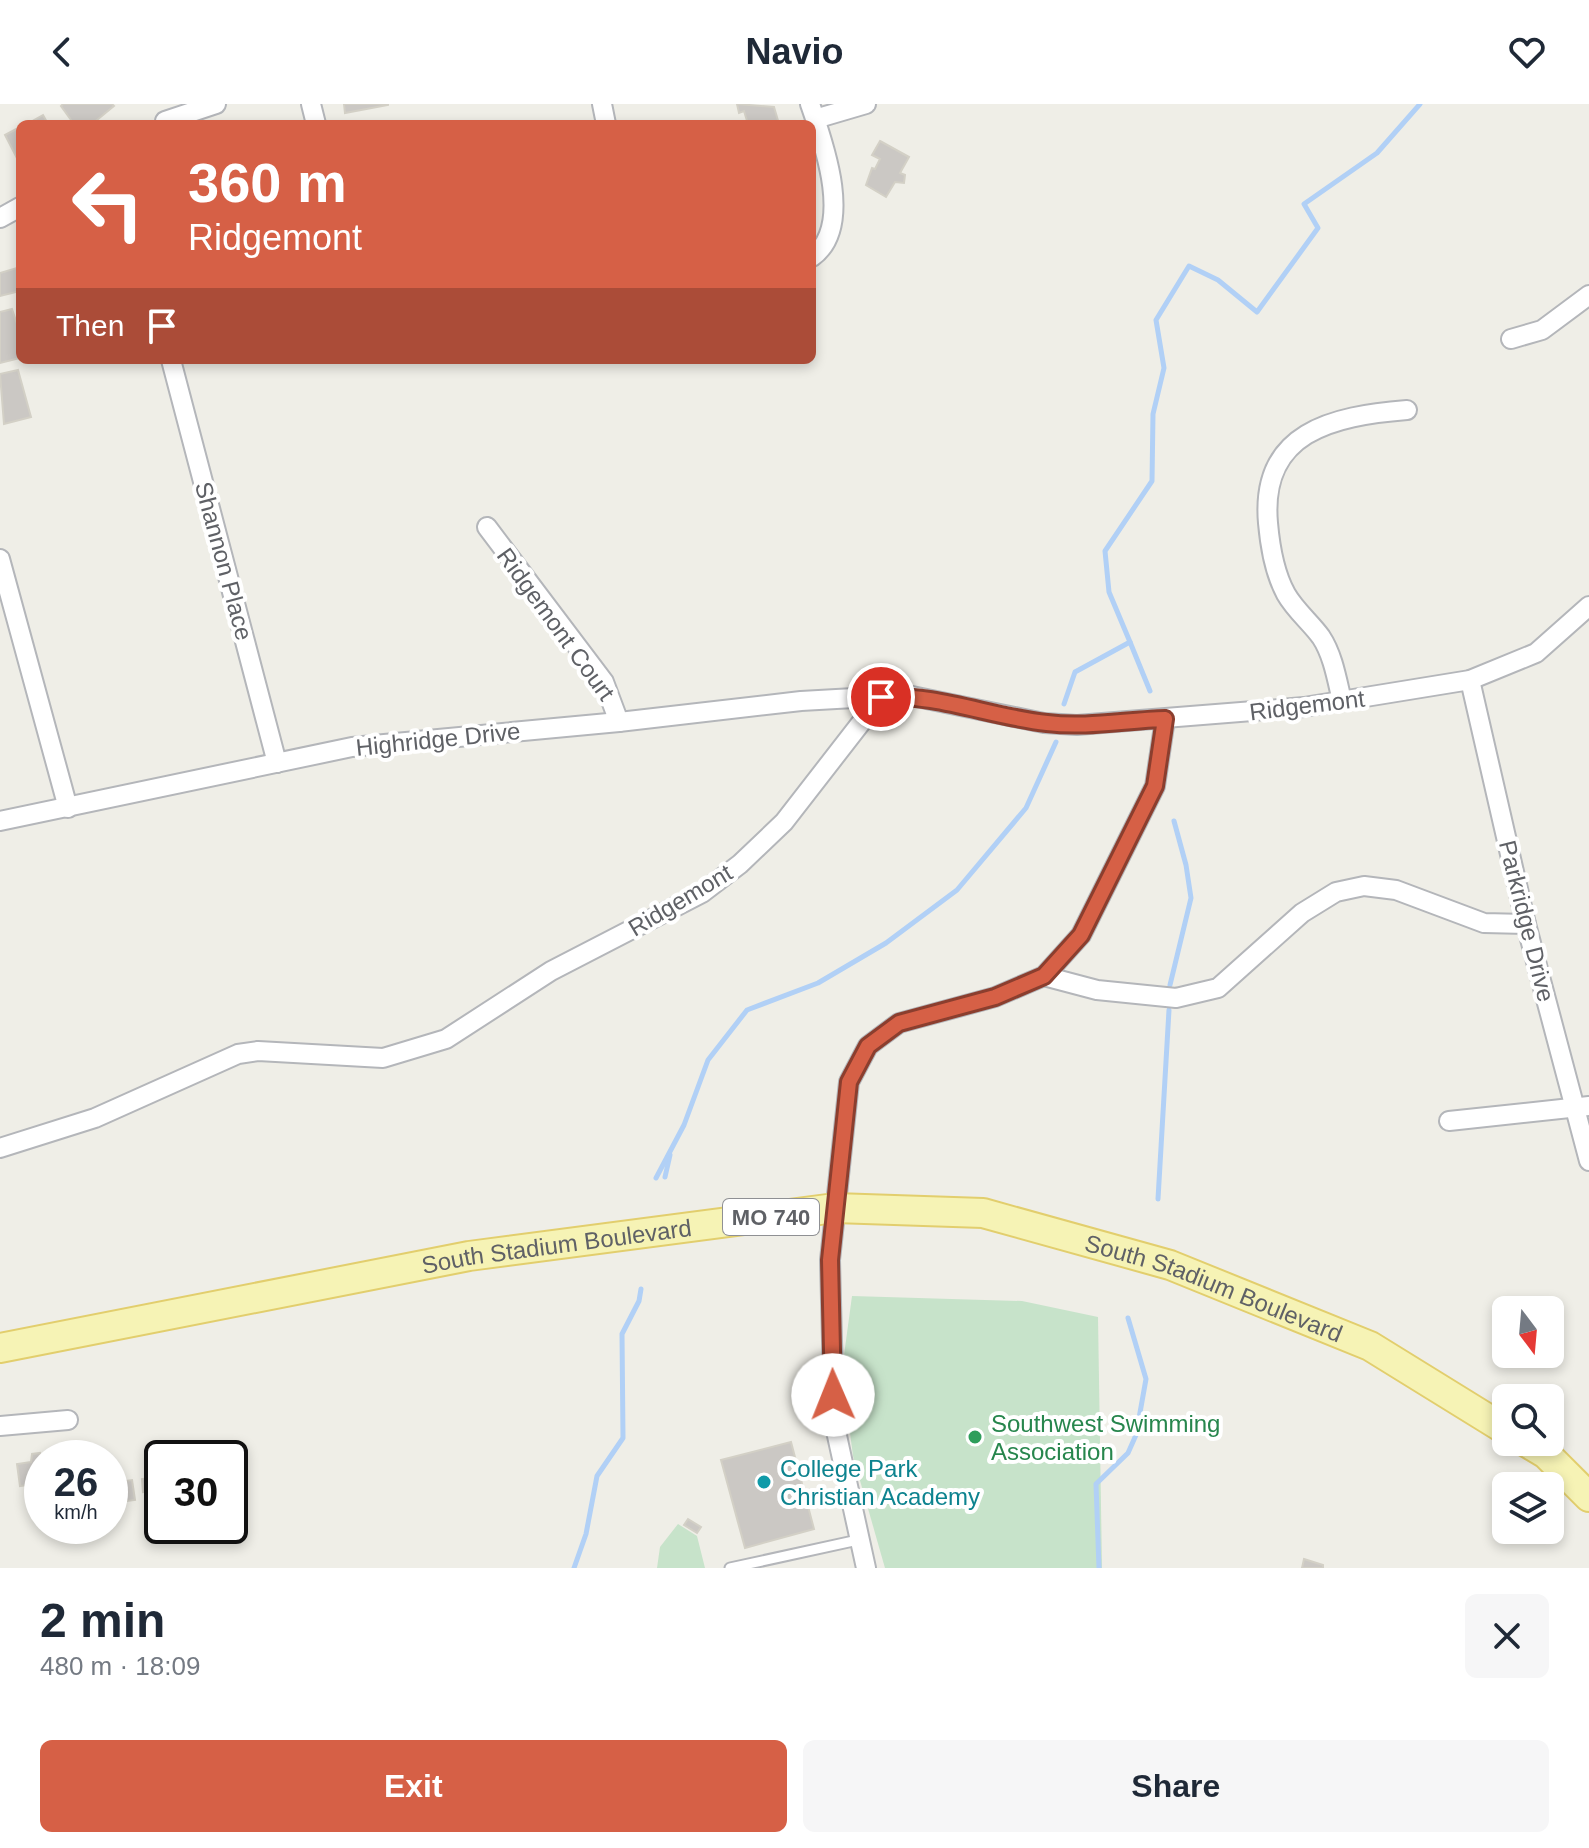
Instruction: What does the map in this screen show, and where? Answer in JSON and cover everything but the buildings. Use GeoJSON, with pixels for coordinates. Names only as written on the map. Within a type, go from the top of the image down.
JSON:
{"type":"FeatureCollection","features":[{"type":"Feature","properties":{"kind":"main road","name":"South Stadium Boulevard"},"geometry":{"type":"LineString","coordinates":[[0,1348],[469,1256],[835,1208],[983,1213],[1170,1265],[1370,1346],[1492,1421]]}},
{"type":"Feature","properties":{"kind":"main road"},"geometry":{"type":"LineString","coordinates":[[1548,1456],[1589,1497]]}},
{"type":"Feature","properties":{"kind":"street"},"geometry":{"type":"LineString","coordinates":[[171,120],[216,104]]}},
{"type":"Feature","properties":{"kind":"street"},"geometry":{"type":"LineString","coordinates":[[813,111],[866,104]]}},
{"type":"Feature","properties":{"kind":"street"},"geometry":{"type":"LineString","coordinates":[[816,123],[834,193],[834,214],[822,251],[816,255]]}},
{"type":"Feature","properties":{"kind":"street"},"geometry":{"type":"LineString","coordinates":[[1511,339],[1542,330],[1589,295]]}},
{"type":"Feature","properties":{"kind":"street","name":"Shannon Place"},"geometry":{"type":"LineString","coordinates":[[172,364],[277,763]]}},
{"type":"Feature","properties":{"kind":"street"},"geometry":{"type":"LineString","coordinates":[[1342,701],[1323,640],[1287,596],[1278,573],[1266,494],[1283,451],[1296,441],[1338,422],[1374,413],[1407,410]]}},
{"type":"Feature","properties":{"kind":"street","name":"Ridgemont Court"},"geometry":{"type":"LineString","coordinates":[[487,527],[604,682],[619,722]]}},
{"type":"Feature","properties":{"kind":"street"},"geometry":{"type":"LineString","coordinates":[[0,559],[68,808]]}},
{"type":"Feature","properties":{"kind":"street","name":"Ridgemont"},"geometry":{"type":"LineString","coordinates":[[0,1148],[95,1118],[238,1054],[258,1051],[383,1058],[446,1039],[551,971],[702,893],[740,864],[784,822],[881,697],[907,695],[1044,723],[1077,725],[1342,701],[1470,680],[1536,653],[1589,606]]}},
{"type":"Feature","properties":{"kind":"street","name":"Parkridge Drive"},"geometry":{"type":"LineString","coordinates":[[1470,680],[1526,924],[1582,1107],[1589,1161]]}},
{"type":"Feature","properties":{"kind":"street","name":"Highridge Drive"},"geometry":{"type":"LineString","coordinates":[[0,821],[408,739],[619,722],[801,701],[881,697]]}},
{"type":"Feature","properties":{"kind":"street"},"geometry":{"type":"LineString","coordinates":[[866,1568],[834,1432],[830,1260],[849,1082],[868,1046],[899,1023],[995,997],[1044,976],[1081,935],[1155,786],[1165,719]]}},
{"type":"Feature","properties":{"kind":"street"},"geometry":{"type":"LineString","coordinates":[[1044,976],[1097,990],[1176,998],[1218,988],[1302,913],[1336,892],[1364,886],[1396,890],[1484,923],[1526,924]]}},
{"type":"Feature","properties":{"kind":"street"},"geometry":{"type":"LineString","coordinates":[[1449,1121],[1582,1107]]}},
{"type":"Feature","properties":{"kind":"street"},"geometry":{"type":"LineString","coordinates":[[0,1426],[68,1420]]}},
{"type":"Feature","properties":{"kind":"lane"},"geometry":{"type":"LineString","coordinates":[[730,1568],[858,1540]]}},
{"type":"Feature","properties":{"kind":"green space","name":"Southwest Swimming Association"},"geometry":{"type":"Polygon","coordinates":[[[852,1296],[1022,1301],[1098,1317],[1102,1568],[885,1568],[853,1456],[842,1370],[852,1296]]]}},
{"type":"Feature","properties":{"kind":"green space"},"geometry":{"type":"Polygon","coordinates":[[[678,1524],[697,1536],[705,1568],[657,1568],[660,1547],[678,1524]]]}},
{"type":"Feature","properties":{"kind":"waterway"},"geometry":{"type":"LineString","coordinates":[[1064,704],[1075,672],[1130,642],[1109,592],[1105,551],[1152,481],[1153,414],[1164,368],[1156,320],[1189,266],[1218,280],[1257,312],[1318,228],[1304,204],[1377,153],[1420,104]]}},
{"type":"Feature","properties":{"kind":"waterway"},"geometry":{"type":"LineString","coordinates":[[1130,642],[1150,691]]}},
{"type":"Feature","properties":{"kind":"waterway"},"geometry":{"type":"LineString","coordinates":[[656,1178],[684,1125],[708,1060],[747,1010],[818,983],[886,943],[957,890],[1026,808],[1056,742]]}},
{"type":"Feature","properties":{"kind":"waterway"},"geometry":{"type":"LineString","coordinates":[[1170,985],[1191,898],[1174,821]]}},
{"type":"Feature","properties":{"kind":"waterway"},"geometry":{"type":"LineString","coordinates":[[1158,1199],[1169,1010]]}},
{"type":"Feature","properties":{"kind":"waterway"},"geometry":{"type":"LineString","coordinates":[[665,1177],[670,1155]]}},
{"type":"Feature","properties":{"kind":"waterway"},"geometry":{"type":"LineString","coordinates":[[574,1568],[586,1534],[597,1476],[623,1438],[622,1334],[639,1301],[641,1289]]}},
{"type":"Feature","properties":{"kind":"waterway"},"geometry":{"type":"LineString","coordinates":[[1099,1568],[1096,1484],[1128,1453],[1136,1435],[1146,1379],[1128,1318]]}},
{"type":"Feature","properties":{"kind":"place","name":"Southwest Swimming Association"},"geometry":{"type":"Point","coordinates":[975,1437]}},
{"type":"Feature","properties":{"kind":"place","name":"College Park Christian Academy"},"geometry":{"type":"Point","coordinates":[764,1482]}},
{"type":"Feature","properties":{"kind":"route"},"geometry":{"type":"LineString","coordinates":[[833,1395],[830,1260],[849,1082],[868,1046],[899,1023],[995,997],[1044,976],[1081,935],[1155,786],[1161,765],[1165,719],[1077,725],[1044,723],[907,695],[881,697]]}}]}
